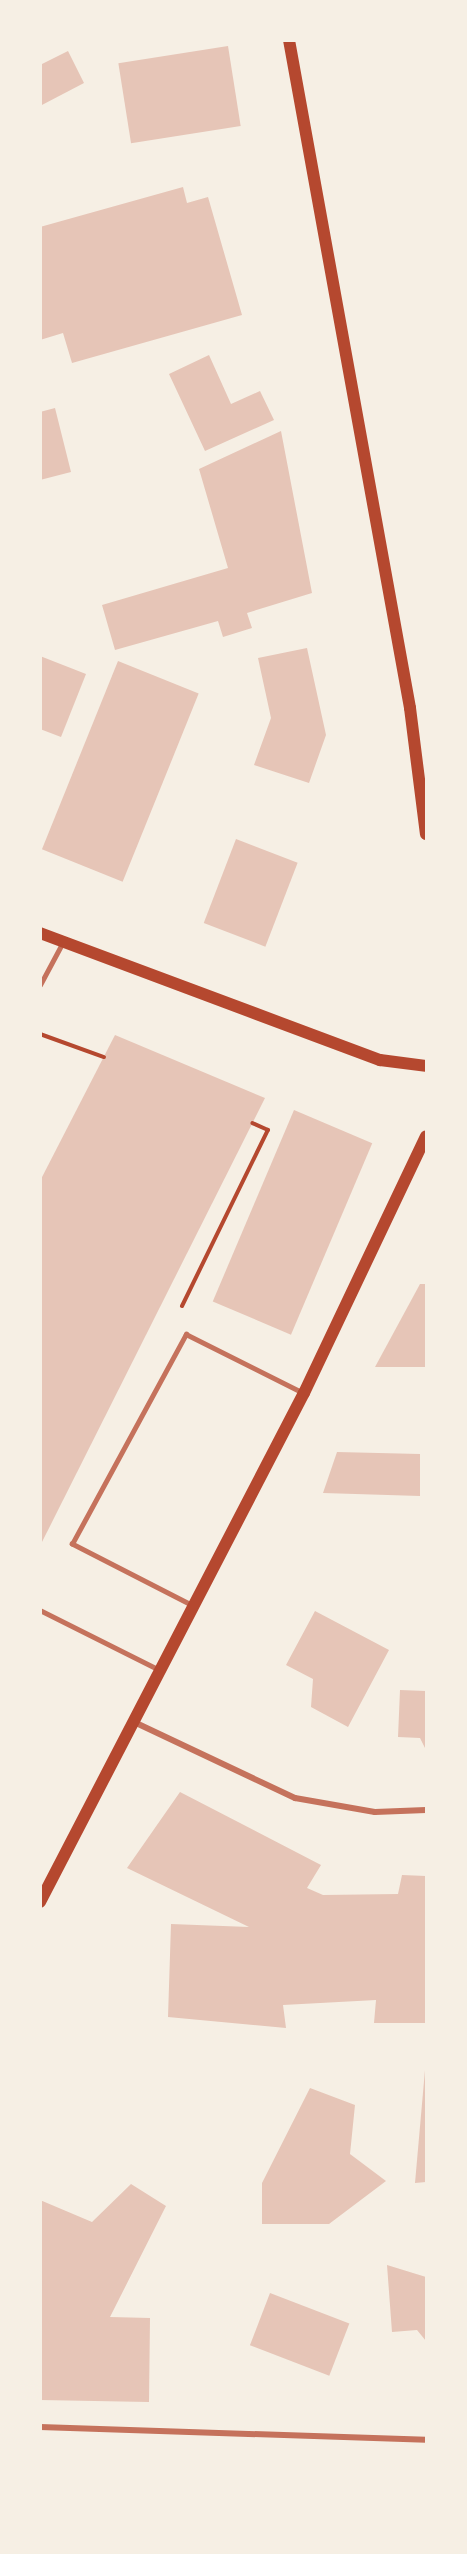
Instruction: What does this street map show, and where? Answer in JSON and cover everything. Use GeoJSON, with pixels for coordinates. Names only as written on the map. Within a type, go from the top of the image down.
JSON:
{"type":"FeatureCollection","features":[{"type":"Feature","properties":{"kind":"main road"},"geometry":{"type":"LineString","coordinates":[[289,40],[410,708],[426,834]]}},
{"type":"Feature","properties":{"kind":"main road"},"geometry":{"type":"LineString","coordinates":[[40,933],[380,1060],[426,1066]]}},
{"type":"Feature","properties":{"kind":"main road"},"geometry":{"type":"LineString","coordinates":[[40,1902],[45,1883],[134,1722],[304,1393],[426,1136]]}},
{"type":"Feature","properties":{"kind":"street"},"geometry":{"type":"LineString","coordinates":[[134,1722],[295,1798],[375,1812],[426,1810]]}},
{"type":"Feature","properties":{"kind":"street"},"geometry":{"type":"LineString","coordinates":[[40,2427],[426,2440]]}},
{"type":"Feature","properties":{"kind":"lane"},"geometry":{"type":"LineString","coordinates":[[40,985],[63,942]]}},
{"type":"Feature","properties":{"kind":"lane"},"geometry":{"type":"LineString","coordinates":[[194,1607],[72,1544],[186,1334],[304,1393]]}},
{"type":"Feature","properties":{"kind":"lane"},"geometry":{"type":"LineString","coordinates":[[40,1610],[160,1670]]}},
{"type":"Feature","properties":{"kind":"path"},"geometry":{"type":"LineString","coordinates":[[40,1034],[104,1057]]}},
{"type":"Feature","properties":{"kind":"path"},"geometry":{"type":"LineString","coordinates":[[189,1310],[180,1305],[267,1130],[252,1123]]}},
{"type":"Feature","properties":{"kind":"building"},"geometry":{"type":"Polygon","coordinates":[[[228,46],[241,126],[131,143],[118,63],[228,46]]]}},
{"type":"Feature","properties":{"kind":"building"},"geometry":{"type":"Polygon","coordinates":[[[68,51],[84,83],[40,106],[40,65],[68,51]]]}},
{"type":"Feature","properties":{"kind":"building"},"geometry":{"type":"Polygon","coordinates":[[[183,187],[187,203],[208,197],[242,315],[72,363],[63,333],[40,340],[40,227],[183,187]]]}},
{"type":"Feature","properties":{"kind":"building"},"geometry":{"type":"Polygon","coordinates":[[[209,355],[231,404],[260,391],[274,420],[205,451],[169,374],[209,355]]]}},
{"type":"Feature","properties":{"kind":"building"},"geometry":{"type":"Polygon","coordinates":[[[55,408],[71,472],[40,480],[40,412],[55,408]]]}},
{"type":"Feature","properties":{"kind":"building"},"geometry":{"type":"Polygon","coordinates":[[[281,431],[312,593],[247,613],[252,628],[223,637],[218,621],[115,650],[102,605],[228,568],[199,469],[281,431]]]}},
{"type":"Feature","properties":{"kind":"building"},"geometry":{"type":"Polygon","coordinates":[[[307,648],[326,735],[309,783],[254,765],[271,718],[258,658],[307,648]]]}},
{"type":"Feature","properties":{"kind":"building"},"geometry":{"type":"Polygon","coordinates":[[[40,656],[86,674],[61,737],[40,729],[40,656]]]}},
{"type":"Feature","properties":{"kind":"building"},"geometry":{"type":"Polygon","coordinates":[[[118,661],[199,694],[123,882],[42,849],[118,661]]]}},
{"type":"Feature","properties":{"kind":"building"},"geometry":{"type":"Polygon","coordinates":[[[236,839],[298,863],[265,947],[204,923],[236,839]]]}},
{"type":"Feature","properties":{"kind":"building"},"geometry":{"type":"Polygon","coordinates":[[[115,1035],[265,1098],[40,1546],[40,1181],[115,1035]]]}},
{"type":"Feature","properties":{"kind":"building"},"geometry":{"type":"Polygon","coordinates":[[[294,1110],[372,1143],[291,1335],[213,1301],[294,1110]]]}},
{"type":"Feature","properties":{"kind":"building"},"geometry":{"type":"Polygon","coordinates":[[[420,1284],[426,1284],[426,1367],[375,1367],[420,1284]]]}},
{"type":"Feature","properties":{"kind":"building"},"geometry":{"type":"Polygon","coordinates":[[[337,1452],[420,1454],[420,1496],[323,1493],[337,1452]]]}},
{"type":"Feature","properties":{"kind":"building"},"geometry":{"type":"Polygon","coordinates":[[[315,1611],[389,1650],[348,1727],[311,1707],[313,1679],[286,1665],[315,1611]]]}},
{"type":"Feature","properties":{"kind":"building"},"geometry":{"type":"Polygon","coordinates":[[[400,1690],[426,1691],[426,1750],[420,1738],[398,1737],[400,1690]]]}},
{"type":"Feature","properties":{"kind":"building"},"geometry":{"type":"Polygon","coordinates":[[[180,1792],[321,1865],[307,1888],[323,1895],[398,1894],[402,1875],[426,1876],[426,2023],[374,2023],[376,2000],[283,2005],[286,2028],[168,2017],[171,1924],[249,1927],[127,1868],[180,1792]]]}},
{"type":"Feature","properties":{"kind":"building"},"geometry":{"type":"Polygon","coordinates":[[[425,2070],[426,2182],[415,2183],[425,2070]]]}},
{"type":"Feature","properties":{"kind":"building"},"geometry":{"type":"Polygon","coordinates":[[[310,2088],[355,2105],[350,2154],[386,2181],[329,2224],[262,2224],[262,2183],[310,2088]]]}},
{"type":"Feature","properties":{"kind":"building"},"geometry":{"type":"Polygon","coordinates":[[[131,2184],[166,2206],[110,2317],[150,2318],[149,2402],[40,2400],[40,2200],[92,2222],[131,2184]]]}},
{"type":"Feature","properties":{"kind":"building"},"geometry":{"type":"Polygon","coordinates":[[[387,2265],[426,2277],[426,2341],[417,2330],[392,2332],[387,2265]]]}},
{"type":"Feature","properties":{"kind":"building"},"geometry":{"type":"Polygon","coordinates":[[[270,2293],[349,2323],[329,2376],[250,2345],[270,2293]]]}}]}
